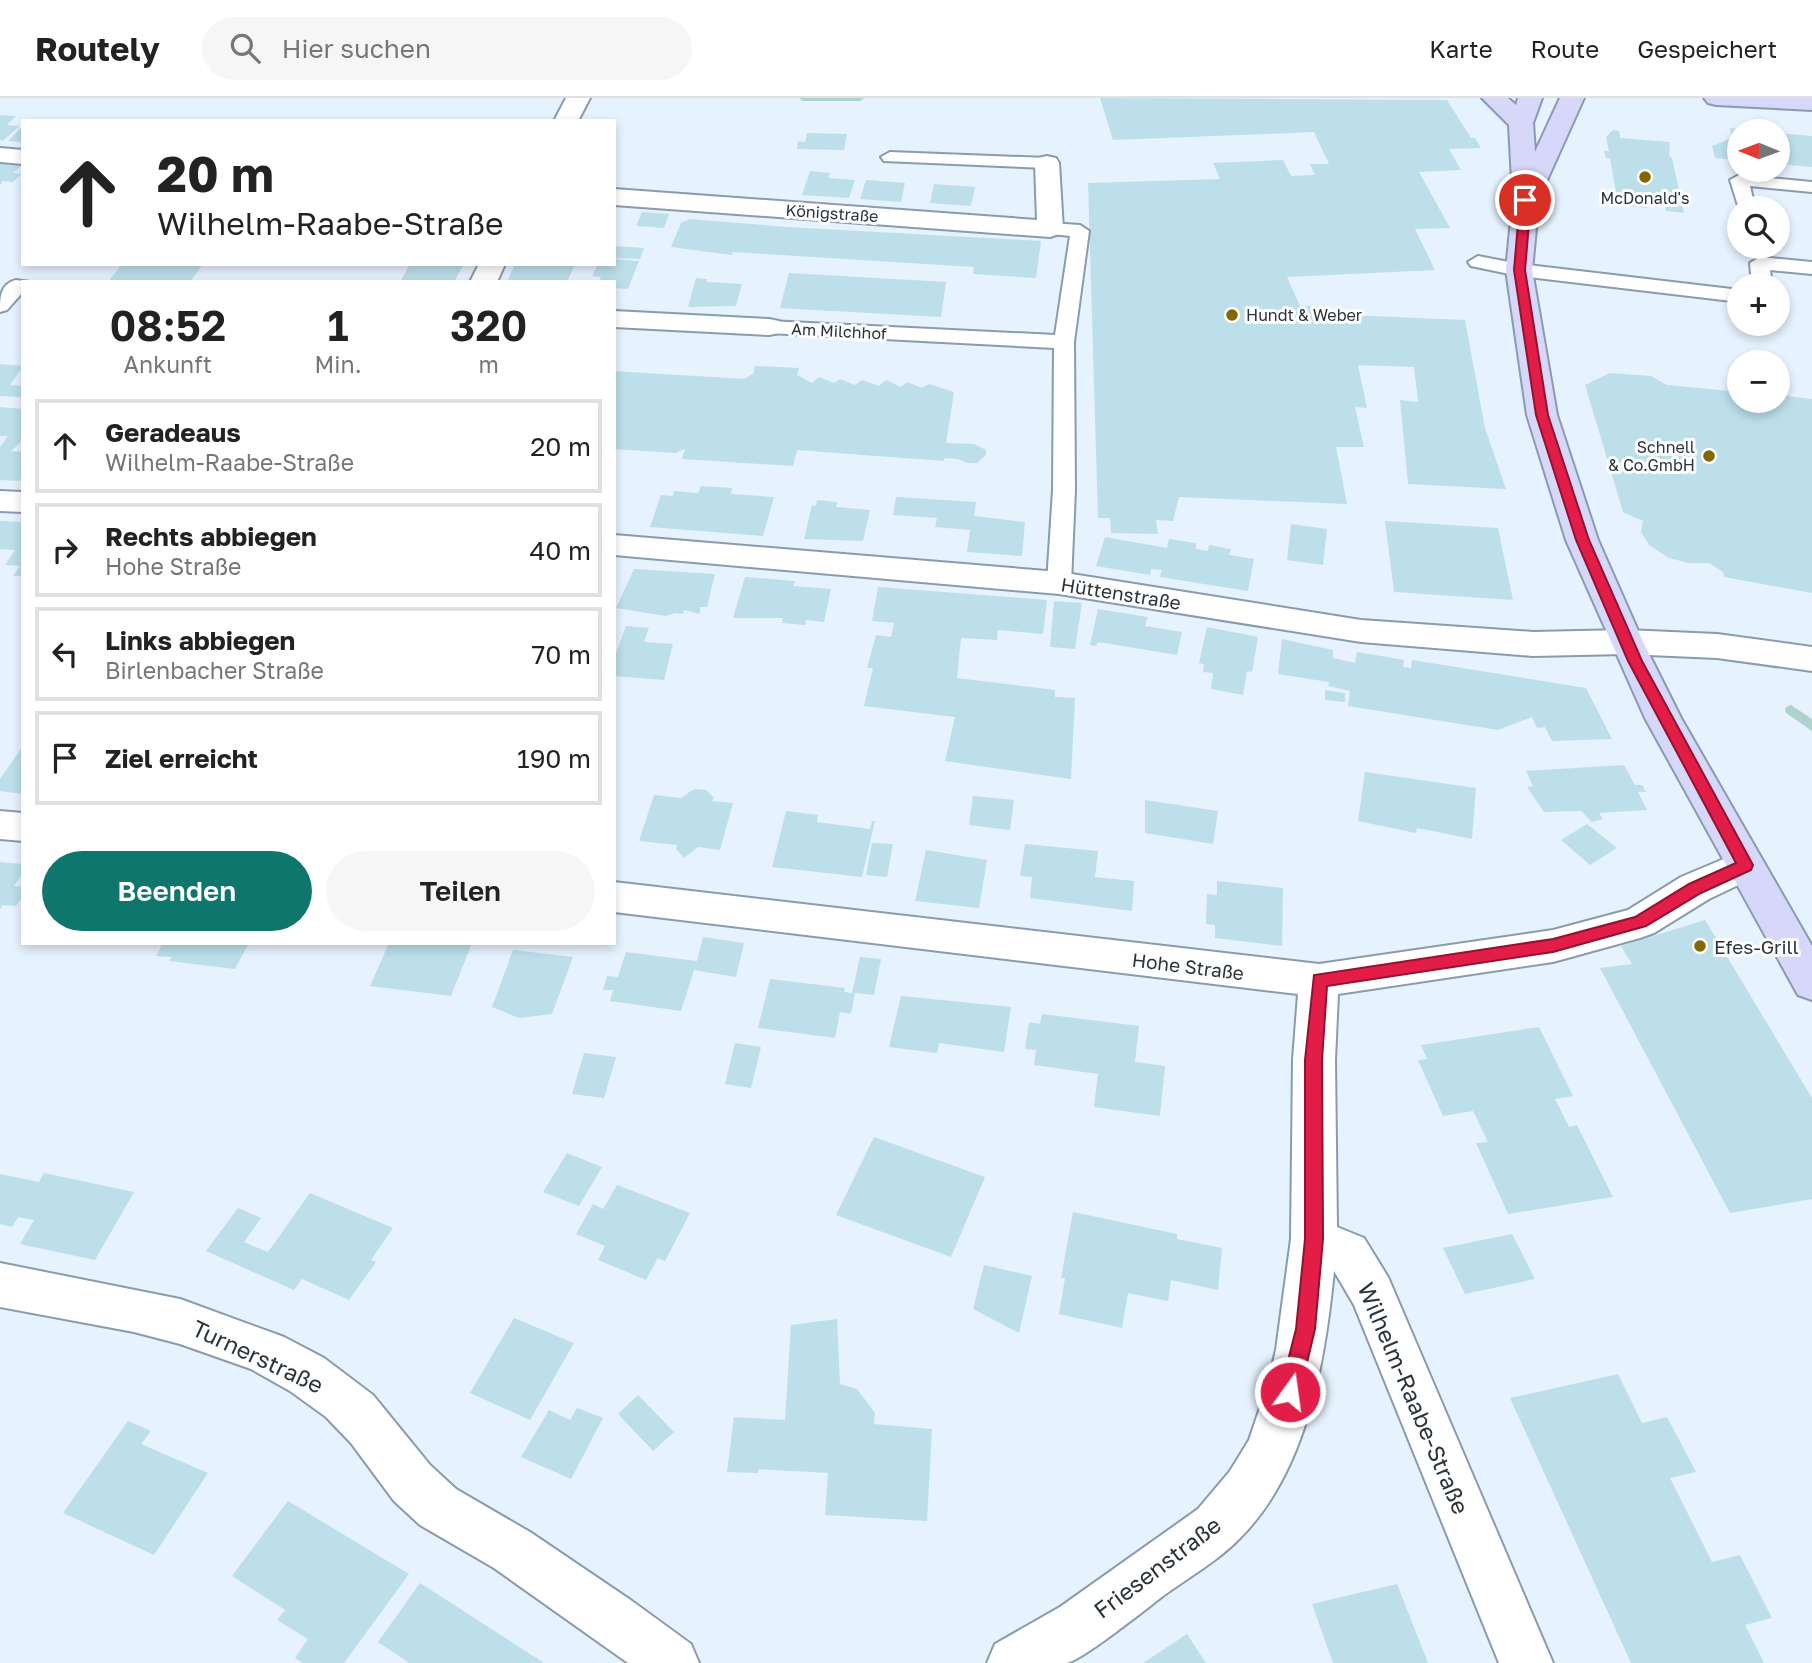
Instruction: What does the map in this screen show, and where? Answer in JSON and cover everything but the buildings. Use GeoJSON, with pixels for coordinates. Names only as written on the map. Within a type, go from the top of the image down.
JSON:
{"type":"FeatureCollection","features":[{"type":"Feature","properties":{"kind":"main road"},"geometry":{"type":"LineString","coordinates":[[1494,98],[1521,123]]}},
{"type":"Feature","properties":{"kind":"main road"},"geometry":{"type":"LineString","coordinates":[[1530,98],[1521,123],[1525,200],[1519,270],[1542,415],[1582,540],[1626,642],[1745,865],[1812,983]]}},
{"type":"Feature","properties":{"kind":"main road"},"geometry":{"type":"LineString","coordinates":[[1525,200],[1572,98]]}},
{"type":"Feature","properties":{"kind":"main road"},"geometry":{"type":"LineString","coordinates":[[1716,98],[1812,103]]}},
{"type":"Feature","properties":{"kind":"street"},"geometry":{"type":"LineString","coordinates":[[567,119],[578,98]]}},
{"type":"Feature","properties":{"kind":"street"},"geometry":{"type":"LineString","coordinates":[[0,155],[21,156]]}},
{"type":"Feature","properties":{"kind":"street"},"geometry":{"type":"LineString","coordinates":[[1047,163],[1050,229]]}},
{"type":"Feature","properties":{"kind":"street","name":"Königstraße"},"geometry":{"type":"LineString","coordinates":[[616,197],[1050,229]]}},
{"type":"Feature","properties":{"kind":"street","name":"Am Milchhof"},"geometry":{"type":"LineString","coordinates":[[616,319],[769,327]]}},
{"type":"Feature","properties":{"kind":"street"},"geometry":{"type":"LineString","coordinates":[[0,501],[21,502]]}},
{"type":"Feature","properties":{"kind":"street","name":"Hüttenstraße"},"geometry":{"type":"LineString","coordinates":[[616,545],[1059,583],[1361,631],[1533,643],[1626,642],[1717,646],[1812,659]]}},
{"type":"Feature","properties":{"kind":"street"},"geometry":{"type":"LineString","coordinates":[[0,825],[21,827]]}},
{"type":"Feature","properties":{"kind":"street","name":"Hohe Straße"},"geometry":{"type":"LineString","coordinates":[[616,897],[1320,980],[1553,946],[1640,922],[1695,888],[1745,865]]}},
{"type":"Feature","properties":{"kind":"street"},"geometry":{"type":"LineString","coordinates":[[1314,1239],[1314,1060],[1320,980]]}},
{"type":"Feature","properties":{"kind":"street","name":"Friesenstraße"},"geometry":{"type":"LineString","coordinates":[[1014,1663],[1050,1647],[1224,1519],[1260,1468],[1285,1413],[1306,1329],[1314,1239]]}},
{"type":"Feature","properties":{"kind":"street","name":"Wilhelm-Raabe-Straße"},"geometry":{"type":"LineString","coordinates":[[1314,1239],[1348,1253],[1372,1292],[1526,1663]]}},
{"type":"Feature","properties":{"kind":"street","name":"Turnerstraße"},"geometry":{"type":"LineString","coordinates":[[0,1285],[112,1304],[184,1321],[271,1357],[328,1387],[352,1408],[403,1474],[438,1507],[592,1603],[673,1663]]}},
{"type":"Feature","properties":{"kind":"lane"},"geometry":{"type":"LineString","coordinates":[[890,157],[1047,163]]}},
{"type":"Feature","properties":{"kind":"lane"},"geometry":{"type":"LineString","coordinates":[[1743,196],[1739,180],[1812,187]]}},
{"type":"Feature","properties":{"kind":"lane","name":"Königstraße"},"geometry":{"type":"LineString","coordinates":[[1050,229],[1080,231],[1063,342],[1064,490],[1059,583]]}},
{"type":"Feature","properties":{"kind":"lane"},"geometry":{"type":"LineString","coordinates":[[1775,259],[1812,268]]}},
{"type":"Feature","properties":{"kind":"lane"},"geometry":{"type":"LineString","coordinates":[[1478,262],[1519,270],[1727,294]]}},
{"type":"Feature","properties":{"kind":"lane"},"geometry":{"type":"LineString","coordinates":[[0,306],[16,286],[21,286]]}},
{"type":"Feature","properties":{"kind":"lane","name":"Am Milchhof"},"geometry":{"type":"LineString","coordinates":[[769,327],[1063,342]]}},
{"type":"Feature","properties":{"kind":"waterway"},"geometry":{"type":"LineString","coordinates":[[803,98],[860,98]]}},
{"type":"Feature","properties":{"kind":"waterway"},"geometry":{"type":"LineString","coordinates":[[1791,710],[1812,726]]}},
{"type":"Feature","properties":{"kind":"place","name":"McDonald's"},"geometry":{"type":"Point","coordinates":[1645,177]}},
{"type":"Feature","properties":{"kind":"place","name":"Hundt & Weber"},"geometry":{"type":"Point","coordinates":[1232,315]}},
{"type":"Feature","properties":{"kind":"place","name":"Schnell & Co.GmbH"},"geometry":{"type":"Point","coordinates":[1709,456]}},
{"type":"Feature","properties":{"kind":"place","name":"Efes-Grill"},"geometry":{"type":"Point","coordinates":[1700,946]}},
{"type":"Feature","properties":{"kind":"route"},"geometry":{"type":"LineString","coordinates":[[1290,1392],[1306,1329],[1314,1239],[1314,1060],[1320,980],[1553,946],[1640,922],[1695,888],[1745,865],[1663,718],[1626,642],[1582,540],[1542,415],[1519,270],[1525,200]]}}]}
